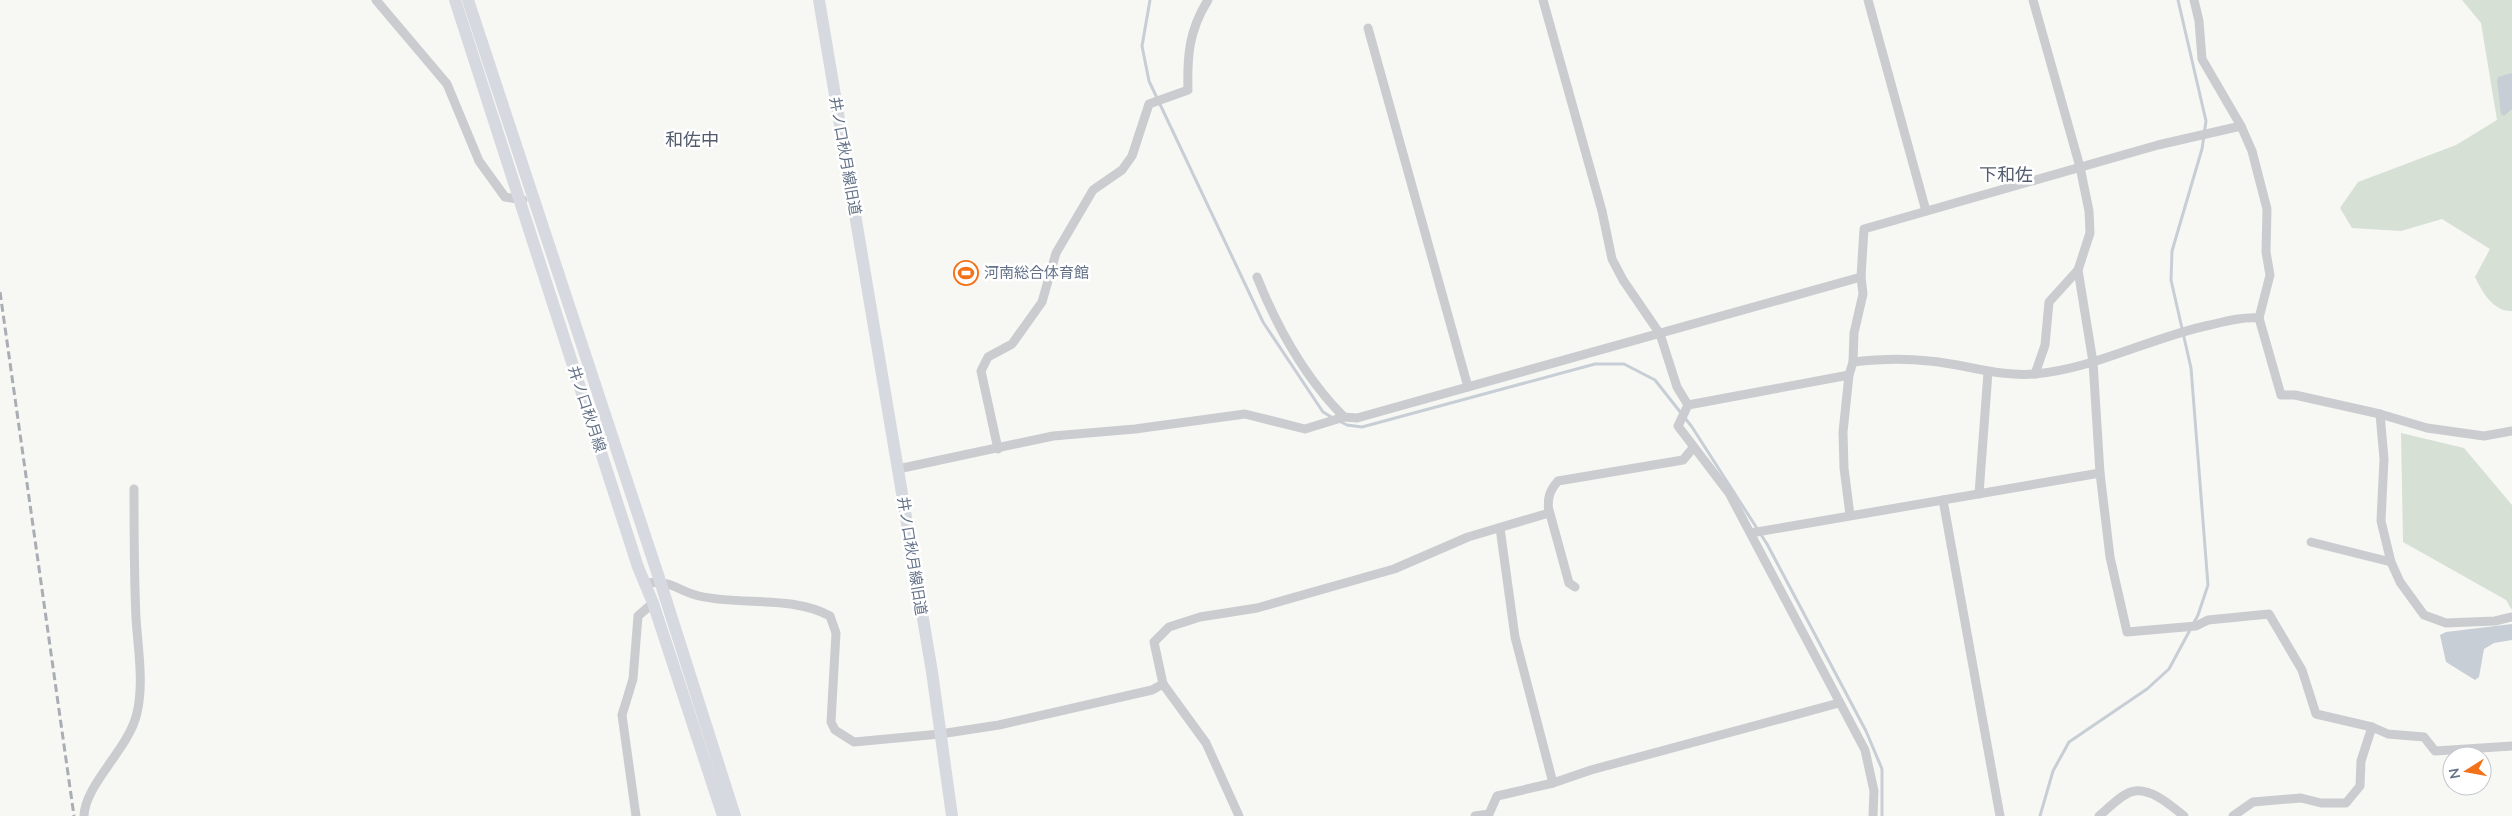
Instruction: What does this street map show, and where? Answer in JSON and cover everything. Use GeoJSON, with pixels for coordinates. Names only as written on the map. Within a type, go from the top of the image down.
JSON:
{"type":"FeatureCollection","features":[{"type":"Feature","properties":{"kind":"main road","name":"井ノ口秋月線"},"geometry":{"type":"LineString","coordinates":[[455,0],[644,583],[653,603],[723,816]]}},
{"type":"Feature","properties":{"kind":"main road","name":"井ノ口秋月線"},"geometry":{"type":"LineString","coordinates":[[468,0],[660,581],[734,816]]}},
{"type":"Feature","properties":{"kind":"main road","name":"井ノ口秋月線旧道"},"geometry":{"type":"LineString","coordinates":[[819,0],[898,469],[952,816]]}},
{"type":"Feature","properties":{"kind":"street"},"geometry":{"type":"LineString","coordinates":[[376,0],[447,84],[479,162],[505,197],[520,201],[532,196]]}},
{"type":"Feature","properties":{"kind":"street"},"geometry":{"type":"LineString","coordinates":[[998,449],[981,371],[988,357],[1012,344],[1042,302],[1056,253],[1093,190],[1122,170],[1132,156],[1149,104],[1188,90],[1187,56],[1200,12],[1208,0]]}},
{"type":"Feature","properties":{"kind":"street"},"geometry":{"type":"LineString","coordinates":[[1543,0],[1602,211],[1612,259],[1623,280],[1660,334],[1677,387],[1687,407]]}},
{"type":"Feature","properties":{"kind":"street"},"geometry":{"type":"LineString","coordinates":[[1868,0],[1926,211]]}},
{"type":"Feature","properties":{"kind":"street"},"geometry":{"type":"LineString","coordinates":[[2034,0],[2080,167],[2089,211],[2090,233],[2078,270],[2049,302],[2045,345],[2035,374]]}},
{"type":"Feature","properties":{"kind":"street"},"geometry":{"type":"LineString","coordinates":[[2194,0],[2199,21],[2202,59],[2241,126],[2252,151],[2267,209],[2266,252],[2270,275],[2259,318],[2281,395],[2295,395],[2380,414],[2427,428],[2484,436],[2512,430]]}},
{"type":"Feature","properties":{"kind":"street"},"geometry":{"type":"LineString","coordinates":[[1368,28],[1468,387]]}},
{"type":"Feature","properties":{"kind":"street"},"geometry":{"type":"LineString","coordinates":[[1850,515],[1844,468],[1843,432],[1849,375],[1853,362],[1854,334],[1863,294],[1861,277],[1864,229],[2080,167],[2241,126]]}},
{"type":"Feature","properties":{"kind":"street"},"geometry":{"type":"LineString","coordinates":[[2078,270],[2092,362],[2100,473],[2110,557],[2127,632],[2196,626],[2208,620],[2269,614],[2302,670],[2316,714],[2372,727],[2388,734],[2424,737],[2435,751],[2512,746]]}},
{"type":"Feature","properties":{"kind":"street"},"geometry":{"type":"LineString","coordinates":[[1257,277],[1274,319],[1327,400],[1344,417]]}},
{"type":"Feature","properties":{"kind":"street"},"geometry":{"type":"LineString","coordinates":[[898,469],[1053,436],[1135,429],[1246,414],[1306,428],[1344,417],[1357,418],[1861,277]]}},
{"type":"Feature","properties":{"kind":"street"},"geometry":{"type":"LineString","coordinates":[[1853,362],[1874,360],[1930,361],[1988,372],[2035,374],[2092,362],[2179,332],[2244,317],[2259,318]]}},
{"type":"Feature","properties":{"kind":"street"},"geometry":{"type":"LineString","coordinates":[[1979,494],[1988,372]]}},
{"type":"Feature","properties":{"kind":"street"},"geometry":{"type":"LineString","coordinates":[[1687,407],[1849,375]]}},
{"type":"Feature","properties":{"kind":"street"},"geometry":{"type":"LineString","coordinates":[[1687,407],[1678,426],[1729,493],[1865,750],[1874,791],[1873,816]]}},
{"type":"Feature","properties":{"kind":"street"},"geometry":{"type":"LineString","coordinates":[[2380,414],[2384,459],[2381,521],[2391,562],[2400,582],[2424,616],[2446,623],[2512,617]]}},
{"type":"Feature","properties":{"kind":"street"},"geometry":{"type":"LineString","coordinates":[[1575,587],[1569,583],[1547,501],[1551,489],[1558,480],[1683,460],[1693,448]]}},
{"type":"Feature","properties":{"kind":"street"},"geometry":{"type":"LineString","coordinates":[[1751,533],[1808,525],[1850,515],[2100,473]]}},
{"type":"Feature","properties":{"kind":"street"},"geometry":{"type":"LineString","coordinates":[[84,816],[85,803],[121,750],[137,714],[140,690],[134,576],[134,489]]}},
{"type":"Feature","properties":{"kind":"street"},"geometry":{"type":"LineString","coordinates":[[1943,500],[2000,816]]}},
{"type":"Feature","properties":{"kind":"street"},"geometry":{"type":"LineString","coordinates":[[1239,816],[1206,743],[1163,684],[1154,642],[1168,627],[1200,617],[1257,608],[1394,569],[1468,536],[1550,513],[1549,510]]}},
{"type":"Feature","properties":{"kind":"street"},"geometry":{"type":"LineString","coordinates":[[1500,528],[1515,637],[1552,783]]}},
{"type":"Feature","properties":{"kind":"street"},"geometry":{"type":"LineString","coordinates":[[2312,542],[2391,562]]}},
{"type":"Feature","properties":{"kind":"street"},"geometry":{"type":"LineString","coordinates":[[644,583],[660,581],[670,583],[696,595],[722,601],[792,604],[815,608],[830,616],[836,633],[831,722],[834,730],[854,742],[999,726],[1152,690],[1163,684]]}},
{"type":"Feature","properties":{"kind":"street"},"geometry":{"type":"LineString","coordinates":[[636,816],[622,716],[633,679],[638,616],[653,603]]}},
{"type":"Feature","properties":{"kind":"street"},"geometry":{"type":"LineString","coordinates":[[1475,816],[1489,814],[1497,796],[1552,783],[1591,770],[1839,703]]}},
{"type":"Feature","properties":{"kind":"street"},"geometry":{"type":"LineString","coordinates":[[2233,816],[2253,802],[2301,798],[2320,803],[2346,802],[2360,786],[2361,761],[2372,727]]}},
{"type":"Feature","properties":{"kind":"street"},"geometry":{"type":"LineString","coordinates":[[2099,816],[2126,795],[2135,791],[2157,796],[2184,816]]}},
{"type":"Feature","properties":{"kind":"shaded area"},"geometry":{"type":"Polygon","coordinates":[[[2462,0],[2512,0],[2512,311],[2494,305],[2485,295],[2475,277],[2490,249],[2442,219],[2401,231],[2352,228],[2340,208],[2358,182],[2456,145],[2497,120],[2481,23],[2462,0]]]}},
{"type":"Feature","properties":{"kind":"shaded area"},"geometry":{"type":"Polygon","coordinates":[[[2512,73],[2512,109],[2504,116],[2501,114],[2497,81],[2498,77],[2512,73]]]}},
{"type":"Feature","properties":{"kind":"shaded area"},"geometry":{"type":"Polygon","coordinates":[[[2401,433],[2464,448],[2512,505],[2512,610],[2506,600],[2403,542],[2401,433]]]}},
{"type":"Feature","properties":{"kind":"shaded area"},"geometry":{"type":"Polygon","coordinates":[[[2512,624],[2512,640],[2494,643],[2484,649],[2479,677],[2475,680],[2446,662],[2440,635],[2446,632],[2512,624]]]}},
{"type":"Feature","properties":{"kind":"waterway"},"geometry":{"type":"LineString","coordinates":[[1150,0],[1142,46],[1149,81],[1263,322],[1323,412],[1333,418]]}},
{"type":"Feature","properties":{"kind":"waterway"},"geometry":{"type":"LineString","coordinates":[[2040,816],[2053,771],[2069,742],[2147,689],[2169,669],[2198,615],[2208,585],[2191,368],[2171,280],[2172,251],[2202,149],[2206,121],[2178,0]]}},
{"type":"Feature","properties":{"kind":"waterway"},"geometry":{"type":"LineString","coordinates":[[1339,421],[1347,425],[1362,427],[1595,364],[1624,364],[1655,380],[1692,427],[1767,544],[1866,731],[1882,769],[1882,816]]}},
{"type":"Feature","properties":{"kind":"railway"},"geometry":{"type":"LineString","coordinates":[[0,292],[74,816]]}},
{"type":"Feature","properties":{"kind":"place","name":"河南総合体育館"},"geometry":{"type":"Point","coordinates":[966,273]}},
{"type":"Feature","properties":{"kind":"district","name":"和佐中"},"geometry":{"type":"Point","coordinates":[692,140]}},
{"type":"Feature","properties":{"kind":"district","name":"下和佐"},"geometry":{"type":"Point","coordinates":[2006,175]}}]}
